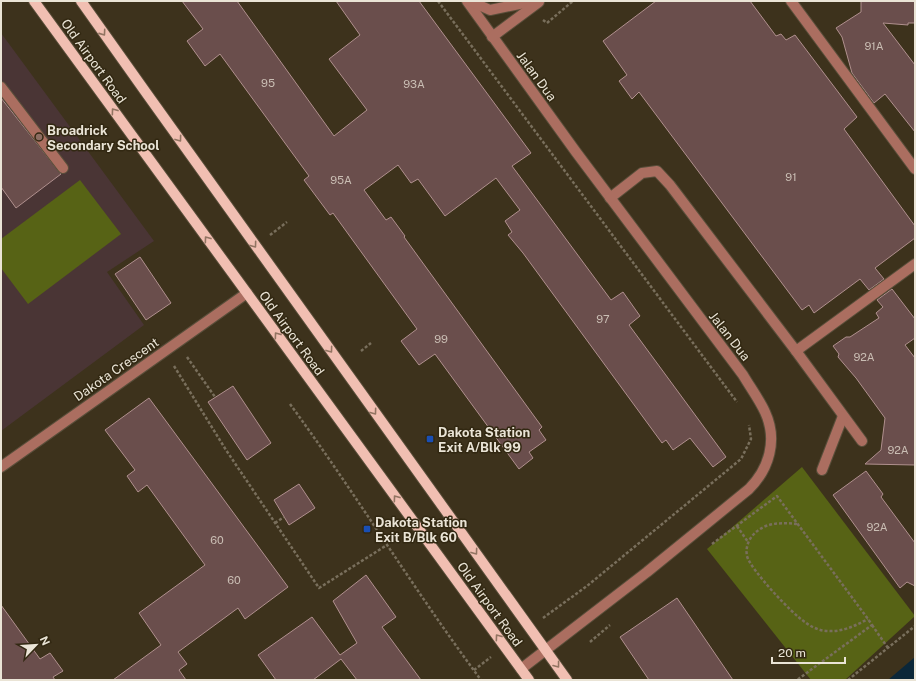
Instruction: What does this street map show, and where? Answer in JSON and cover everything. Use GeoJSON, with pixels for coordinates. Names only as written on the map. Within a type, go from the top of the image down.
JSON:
{"type":"FeatureCollection","features":[{"type":"Feature","properties":{"kind":"main road","name":"Old Airport Road"},"geometry":{"type":"LineString","coordinates":[[34,1],[529,680]]}},
{"type":"Feature","properties":{"kind":"main road","name":"Old Airport Road"},"geometry":{"type":"LineString","coordinates":[[81,1],[568,680]]}},
{"type":"Feature","properties":{"kind":"street","name":"Jalan Dua"},"geometry":{"type":"LineString","coordinates":[[468,1],[492,37],[610,198],[743,375],[765,412],[770,426],[771,437],[769,460],[758,481],[750,489],[647,572],[521,669]]}},
{"type":"Feature","properties":{"kind":"street"},"geometry":{"type":"LineString","coordinates":[[468,1],[490,10],[534,1]]}},
{"type":"Feature","properties":{"kind":"street"},"geometry":{"type":"LineString","coordinates":[[492,37],[541,1]]}},
{"type":"Feature","properties":{"kind":"street"},"geometry":{"type":"LineString","coordinates":[[791,1],[915,170]]}},
{"type":"Feature","properties":{"kind":"street"},"geometry":{"type":"LineString","coordinates":[[1,87],[63,168]]}},
{"type":"Feature","properties":{"kind":"street"},"geometry":{"type":"LineString","coordinates":[[610,198],[642,173],[657,171],[670,185],[862,441]]}},
{"type":"Feature","properties":{"kind":"street"},"geometry":{"type":"LineString","coordinates":[[796,351],[915,264]]}},
{"type":"Feature","properties":{"kind":"street","name":"Dakota Crescent"},"geometry":{"type":"LineString","coordinates":[[1,467],[247,293]]}},
{"type":"Feature","properties":{"kind":"street"},"geometry":{"type":"LineString","coordinates":[[822,470],[843,416]]}},
{"type":"Feature","properties":{"kind":"path"},"geometry":{"type":"LineString","coordinates":[[438,1],[739,405]]}},
{"type":"Feature","properties":{"kind":"path"},"geometry":{"type":"LineString","coordinates":[[546,23],[573,1]]}},
{"type":"Feature","properties":{"kind":"path"},"geometry":{"type":"LineString","coordinates":[[361,351],[371,343]]}},
{"type":"Feature","properties":{"kind":"path"},"geometry":{"type":"LineString","coordinates":[[187,357],[215,397]]}},
{"type":"Feature","properties":{"kind":"path"},"geometry":{"type":"LineString","coordinates":[[172,363],[226,450],[319,588],[387,545]]}},
{"type":"Feature","properties":{"kind":"path"},"geometry":{"type":"LineString","coordinates":[[290,404],[326,453],[387,545],[481,680]]}},
{"type":"Feature","properties":{"kind":"path"},"geometry":{"type":"LineString","coordinates":[[562,604],[587,586],[741,459],[751,439],[749,424]]}},
{"type":"Feature","properties":{"kind":"path"},"geometry":{"type":"LineString","coordinates":[[777,496],[888,648]]}},
{"type":"Feature","properties":{"kind":"path"},"geometry":{"type":"LineString","coordinates":[[275,523],[284,517]]}},
{"type":"Feature","properties":{"kind":"path"},"geometry":{"type":"LineString","coordinates":[[798,524],[771,524],[756,531],[748,542],[747,557],[756,570],[777,596],[805,622],[817,628],[827,631],[841,630],[855,626],[868,619]]}},
{"type":"Feature","properties":{"kind":"path"},"geometry":{"type":"LineString","coordinates":[[737,526],[748,542]]}},
{"type":"Feature","properties":{"kind":"path"},"geometry":{"type":"LineString","coordinates":[[797,680],[872,625]]}},
{"type":"Feature","properties":{"kind":"path"},"geometry":{"type":"LineString","coordinates":[[848,680],[915,626]]}},
{"type":"Feature","properties":{"kind":"shaded area","name":"Broadrick Secondary School"},"geometry":{"type":"Polygon","coordinates":[[[1,33],[154,241],[107,272],[144,325],[1,431],[1,33]]]}},
{"type":"Feature","properties":{"kind":"green space"},"geometry":{"type":"Polygon","coordinates":[[[80,180],[121,234],[28,304],[1,268],[1,239],[80,180]]]}},
{"type":"Feature","properties":{"kind":"green space"},"geometry":{"type":"Polygon","coordinates":[[[802,467],[915,616],[845,680],[811,680],[707,549],[802,467]]]}},
{"type":"Feature","properties":{"kind":"water"},"geometry":{"type":"Polygon","coordinates":[[[915,657],[915,680],[888,680],[915,657]]]}},
{"type":"Feature","properties":{"kind":"building"},"geometry":{"type":"Polygon","coordinates":[[[182,1],[237,1],[334,136],[367,110],[329,59],[360,35],[336,1],[419,1],[531,153],[512,166],[611,300],[623,292],[640,316],[629,325],[726,457],[713,467],[690,438],[673,450],[666,440],[662,443],[523,253],[508,235],[512,232],[505,221],[520,210],[496,178],[445,216],[418,179],[411,183],[398,165],[364,190],[386,220],[391,217],[542,427],[539,430],[546,440],[529,452],[533,458],[519,469],[435,354],[419,365],[401,341],[417,329],[333,213],[330,215],[304,180],[309,176],[220,54],[205,66],[187,41],[203,29],[182,1]]]}},
{"type":"Feature","properties":{"kind":"building"},"geometry":{"type":"Polygon","coordinates":[[[656,1],[750,1],[776,36],[781,34],[786,40],[795,35],[857,117],[844,129],[915,226],[915,238],[875,268],[884,279],[869,290],[860,279],[814,313],[809,305],[802,310],[639,92],[632,99],[619,81],[627,75],[603,41],[656,1]]]}},
{"type":"Feature","properties":{"kind":"building"},"geometry":{"type":"Polygon","coordinates":[[[861,1],[915,1],[915,23],[908,23],[908,25],[883,23],[915,65],[915,132],[885,94],[874,103],[852,73],[842,37],[836,28],[861,12],[861,1]]]}},
{"type":"Feature","properties":{"kind":"building"},"geometry":{"type":"Polygon","coordinates":[[[1,98],[61,174],[16,208],[1,187],[1,98]]]}},
{"type":"Feature","properties":{"kind":"building"},"geometry":{"type":"Polygon","coordinates":[[[140,257],[171,303],[146,320],[115,274],[140,257]]]}},
{"type":"Feature","properties":{"kind":"building"},"geometry":{"type":"Polygon","coordinates":[[[892,289],[915,319],[915,338],[905,345],[915,358],[915,465],[865,464],[881,450],[885,418],[856,378],[838,357],[839,354],[833,346],[879,318],[876,313],[883,307],[877,300],[892,289]]]}},
{"type":"Feature","properties":{"kind":"building"},"geometry":{"type":"Polygon","coordinates":[[[233,386],[271,443],[247,460],[208,402],[233,386]]]}},
{"type":"Feature","properties":{"kind":"building"},"geometry":{"type":"Polygon","coordinates":[[[149,398],[288,587],[245,619],[238,608],[178,652],[187,664],[179,670],[186,680],[113,680],[161,645],[139,613],[205,565],[147,485],[138,492],[127,476],[135,470],[105,430],[149,398]]]}},
{"type":"Feature","properties":{"kind":"building"},"geometry":{"type":"Polygon","coordinates":[[[866,471],[883,494],[881,497],[915,543],[915,586],[907,582],[900,588],[833,495],[866,471]]]}},
{"type":"Feature","properties":{"kind":"building"},"geometry":{"type":"Polygon","coordinates":[[[299,484],[315,508],[289,525],[274,500],[299,484]]]}},
{"type":"Feature","properties":{"kind":"building"},"geometry":{"type":"Polygon","coordinates":[[[366,575],[396,617],[382,627],[421,680],[357,680],[341,659],[313,680],[276,680],[258,655],[312,617],[340,655],[357,643],[333,601],[366,575]]]}},
{"type":"Feature","properties":{"kind":"building"},"geometry":{"type":"Polygon","coordinates":[[[677,598],[733,680],[649,680],[620,637],[677,598]]]}},
{"type":"Feature","properties":{"kind":"building"},"geometry":{"type":"Polygon","coordinates":[[[1,605],[40,659],[50,653],[63,671],[53,677],[55,680],[1,680],[1,605]]]}},
{"type":"Feature","properties":{"kind":"place","name":"Broadrick Secondary School"},"geometry":{"type":"Point","coordinates":[39,137]}},
{"type":"Feature","properties":{"kind":"place","name":"Dakota Station Exit A/Blk 99"},"geometry":{"type":"Point","coordinates":[430,439]}},
{"type":"Feature","properties":{"kind":"place","name":"Dakota Station Exit B/Blk 60"},"geometry":{"type":"Point","coordinates":[367,529]}}]}
